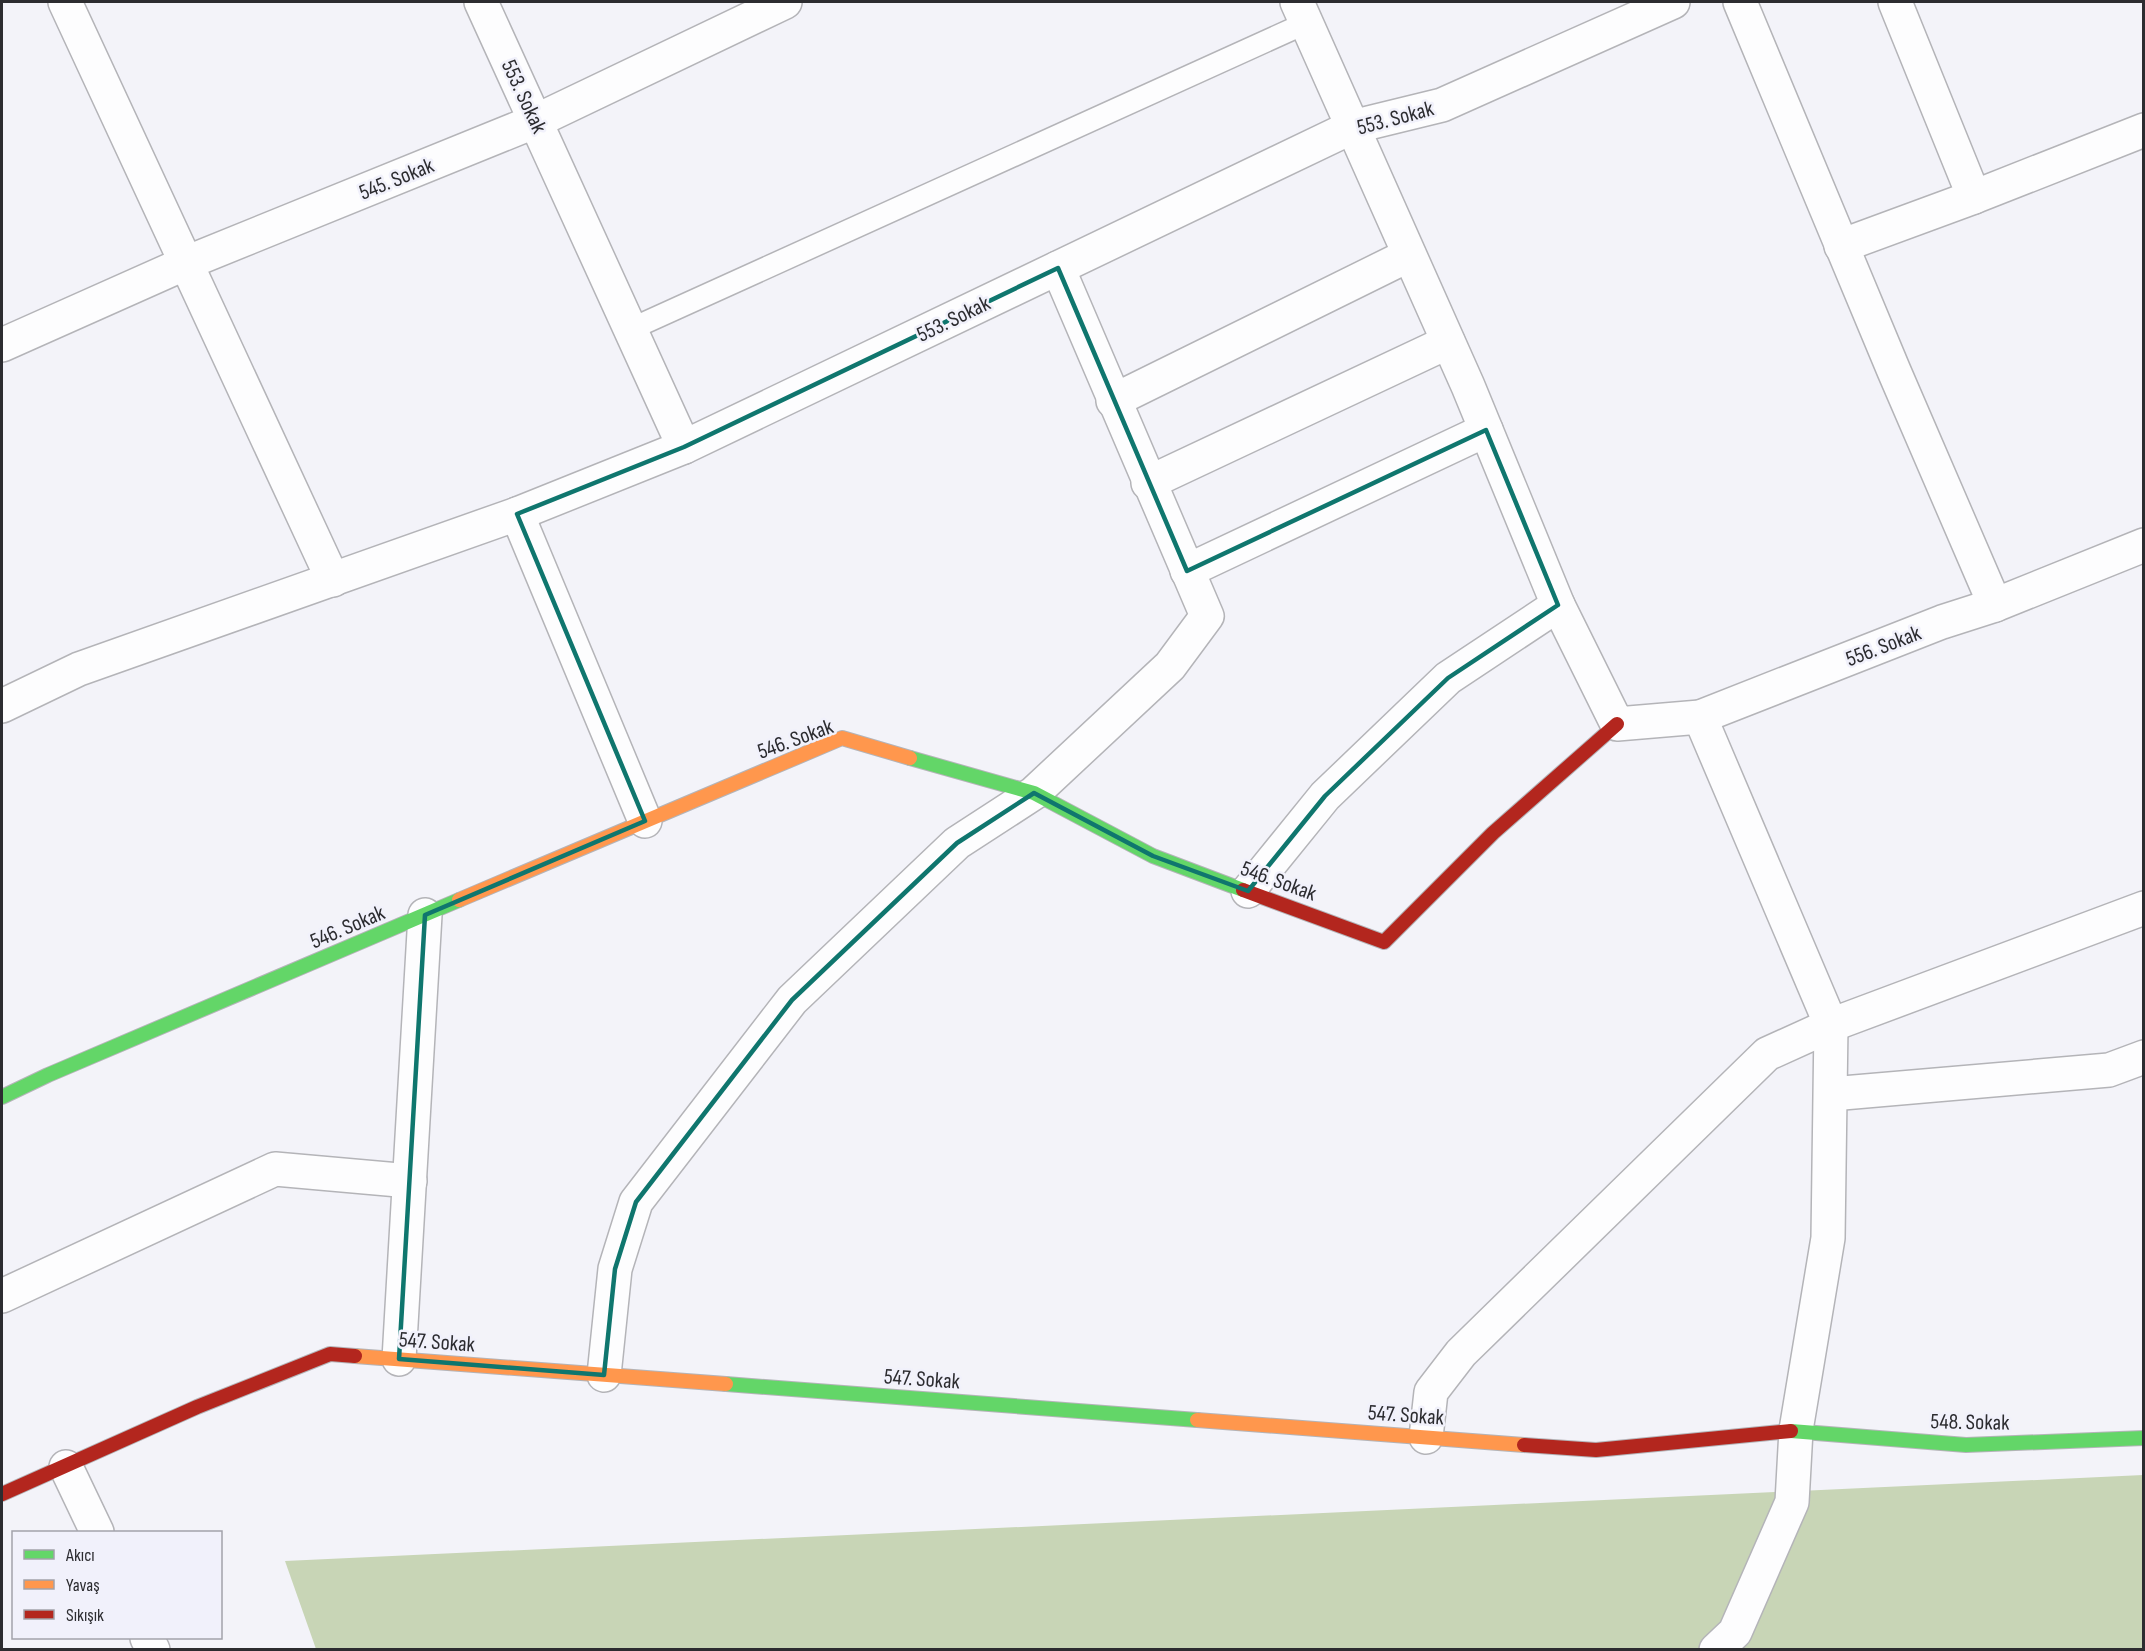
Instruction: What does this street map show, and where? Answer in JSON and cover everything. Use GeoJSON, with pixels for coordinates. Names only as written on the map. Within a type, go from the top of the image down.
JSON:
{"type":"FeatureCollection","features":[{"type":"Feature","properties":{"kind":"street"},"geometry":{"type":"LineString","coordinates":[[65,2],[333,580]]}},
{"type":"Feature","properties":{"kind":"street","name":"553. Sokak"},"geometry":{"type":"LineString","coordinates":[[482,2],[684,447],[1352,127],[1442,105],[1673,2]]}},
{"type":"Feature","properties":{"kind":"street","name":"545. Sokak"},"geometry":{"type":"LineString","coordinates":[[2,345],[186,263],[536,121],[785,2]]}},
{"type":"Feature","properties":{"kind":"street"},"geometry":{"type":"LineString","coordinates":[[1740,2],[1995,605]]}},
{"type":"Feature","properties":{"kind":"street"},"geometry":{"type":"LineString","coordinates":[[1895,2],[1974,197]]}},
{"type":"Feature","properties":{"kind":"street"},"geometry":{"type":"LineString","coordinates":[[1302,12],[1448,342],[1557,605],[1617,724]]}},
{"type":"Feature","properties":{"kind":"street"},"geometry":{"type":"LineString","coordinates":[[1842,246],[2144,130]]}},
{"type":"Feature","properties":{"kind":"street"},"geometry":{"type":"LineString","coordinates":[[1113,401],[1409,255]]}},
{"type":"Feature","properties":{"kind":"street"},"geometry":{"type":"LineString","coordinates":[[604,1375],[615,1269],[636,1202],[792,1000],[957,843],[1034,792],[1170,666],[1206,616],[1058,268]]}},
{"type":"Feature","properties":{"kind":"street"},"geometry":{"type":"LineString","coordinates":[[1148,483],[1448,342]]}},
{"type":"Feature","properties":{"kind":"street"},"geometry":{"type":"LineString","coordinates":[[1187,571],[1485,430]]}},
{"type":"Feature","properties":{"kind":"street"},"geometry":{"type":"LineString","coordinates":[[2,706],[79,669],[517,514],[684,447]]}},
{"type":"Feature","properties":{"kind":"street"},"geometry":{"type":"LineString","coordinates":[[517,514],[645,821]]}},
{"type":"Feature","properties":{"kind":"street","name":"556. Sokak"},"geometry":{"type":"LineString","coordinates":[[1617,724],[1700,717],[1942,622],[1995,605],[2144,545]]}},
{"type":"Feature","properties":{"kind":"street"},"geometry":{"type":"LineString","coordinates":[[1248,891],[1325,796],[1448,678],[1557,605]]}},
{"type":"Feature","properties":{"kind":"street"},"geometry":{"type":"LineString","coordinates":[[1700,717],[1832,1024],[1828,1238],[1796,1430],[1792,1502],[1735,1632],[1716,1650]]}},
{"type":"Feature","properties":{"kind":"street","name":"546. Sokak"},"geometry":{"type":"LineString","coordinates":[[2,1097],[58,1071],[842,738],[1034,792],[1153,856],[1384,942],[1493,833],[1617,724]]}},
{"type":"Feature","properties":{"kind":"street"},"geometry":{"type":"LineString","coordinates":[[1426,1437],[1431,1392],[1461,1353],[1767,1054],[1832,1024],[2144,908]]}},
{"type":"Feature","properties":{"kind":"street"},"geometry":{"type":"LineString","coordinates":[[399,1359],[425,915]]}},
{"type":"Feature","properties":{"kind":"street"},"geometry":{"type":"LineString","coordinates":[[1831,1094],[2109,1070],[2144,1057]]}},
{"type":"Feature","properties":{"kind":"street"},"geometry":{"type":"LineString","coordinates":[[2,1296],[275,1169],[410,1181]]}},
{"type":"Feature","properties":{"kind":"street","name":"547. Sokak"},"geometry":{"type":"LineString","coordinates":[[2,1494],[197,1407],[330,1354],[1596,1450],[1796,1430]]}},
{"type":"Feature","properties":{"kind":"street","name":"548. Sokak"},"geometry":{"type":"LineString","coordinates":[[1796,1430],[1966,1445],[2144,1438]]}},
{"type":"Feature","properties":{"kind":"street"},"geometry":{"type":"LineString","coordinates":[[66,1467],[96,1531]]}},
{"type":"Feature","properties":{"kind":"lane"},"geometry":{"type":"LineString","coordinates":[[631,329],[1302,12]]}},
{"type":"Feature","properties":{"kind":"highlighted area"},"geometry":{"type":"Polygon","coordinates":[[[1058,268],[1187,571],[1486,430],[1558,605],[1448,678],[1325,796],[1248,891],[1153,856],[1034,793],[957,843],[792,1000],[636,1202],[615,1269],[604,1375],[399,1359],[425,915],[645,821],[517,514],[684,447],[1058,268]]]}},
{"type":"Feature","properties":{"kind":"green space"},"geometry":{"type":"Polygon","coordinates":[[[2143,1475],[2144,1649],[316,1649],[285,1561],[2143,1475]]]}},
{"type":"Feature","properties":{"kind":"traffic: fast"},"geometry":{"type":"LineString","coordinates":[[910,758],[1034,793],[1153,856],[1243,890]]}},
{"type":"Feature","properties":{"kind":"traffic: fast"},"geometry":{"type":"LineString","coordinates":[[2,1097],[48,1075],[459,900]]}},
{"type":"Feature","properties":{"kind":"traffic: fast"},"geometry":{"type":"LineString","coordinates":[[726,1384],[1197,1420]]}},
{"type":"Feature","properties":{"kind":"traffic: fast"},"geometry":{"type":"LineString","coordinates":[[1791,1431],[1966,1445],[2144,1438]]}},
{"type":"Feature","properties":{"kind":"traffic: slow"},"geometry":{"type":"LineString","coordinates":[[459,900],[842,738],[910,758]]}},
{"type":"Feature","properties":{"kind":"traffic: slow"},"geometry":{"type":"LineString","coordinates":[[355,1356],[726,1384]]}},
{"type":"Feature","properties":{"kind":"traffic: slow"},"geometry":{"type":"LineString","coordinates":[[1197,1420],[1524,1445]]}},
{"type":"Feature","properties":{"kind":"traffic: jam"},"geometry":{"type":"LineString","coordinates":[[1243,890],[1384,942],[1493,833],[1617,724]]}},
{"type":"Feature","properties":{"kind":"traffic: jam"},"geometry":{"type":"LineString","coordinates":[[2,1494],[197,1407],[330,1354],[355,1356]]}},
{"type":"Feature","properties":{"kind":"traffic: jam"},"geometry":{"type":"LineString","coordinates":[[1524,1445],[1596,1450],[1791,1431]]}}]}
